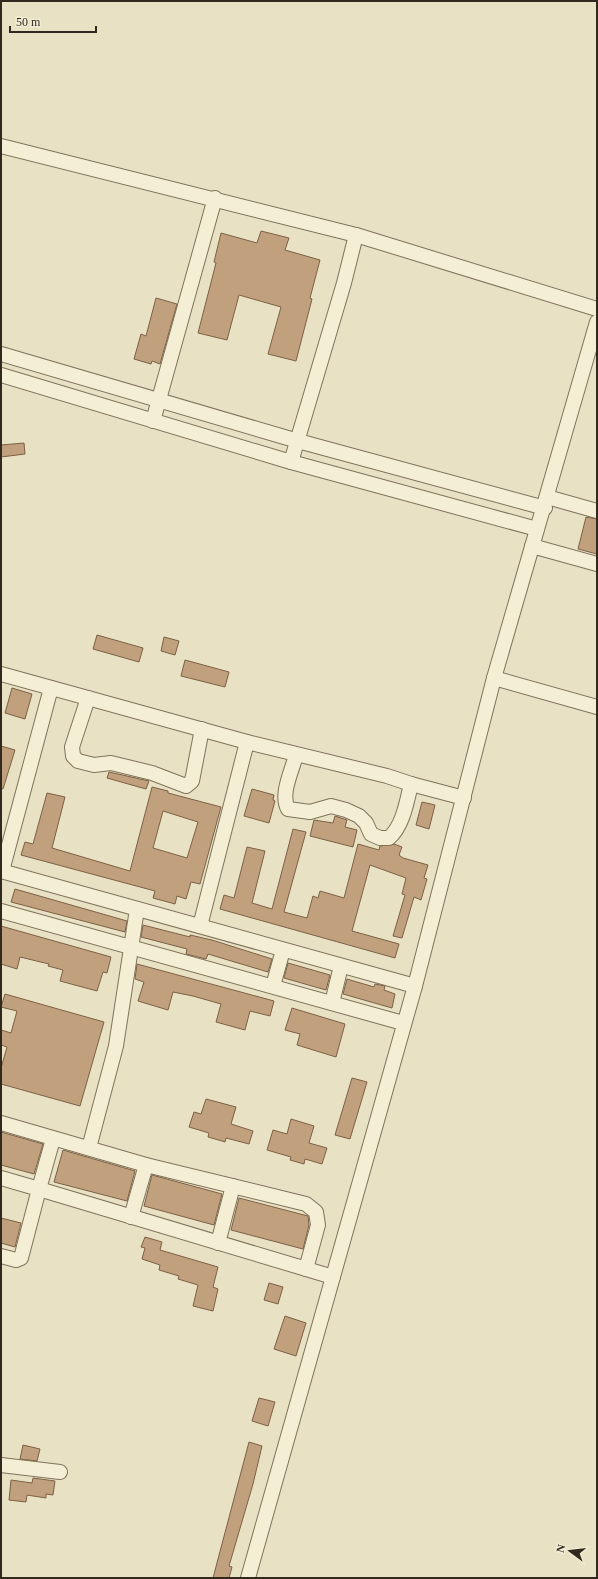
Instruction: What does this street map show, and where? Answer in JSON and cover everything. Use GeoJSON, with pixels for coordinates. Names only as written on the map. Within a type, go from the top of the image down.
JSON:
{"type":"FeatureCollection","features":[{"type":"Feature","properties":{"kind":"street"},"geometry":{"type":"LineString","coordinates":[[1,146],[215,198],[356,235],[597,309]]}},
{"type":"Feature","properties":{"kind":"street"},"geometry":{"type":"LineString","coordinates":[[153,421],[160,401],[215,198]]}},
{"type":"Feature","properties":{"kind":"street"},"geometry":{"type":"LineString","coordinates":[[291,462],[344,283],[356,235]]}},
{"type":"Feature","properties":{"kind":"street"},"geometry":{"type":"LineString","coordinates":[[248,1578],[403,1022],[415,986],[494,678],[597,322]]}},
{"type":"Feature","properties":{"kind":"street"},"geometry":{"type":"LineString","coordinates":[[1,354],[298,442],[546,502],[597,510]]}},
{"type":"Feature","properties":{"kind":"street"},"geometry":{"type":"LineString","coordinates":[[1,376],[291,462],[537,529]]}},
{"type":"Feature","properties":{"kind":"street"},"geometry":{"type":"LineString","coordinates":[[532,546],[597,564]]}},
{"type":"Feature","properties":{"kind":"street"},"geometry":{"type":"LineString","coordinates":[[1,674],[296,755],[387,776],[464,798]]}},
{"type":"Feature","properties":{"kind":"street"},"geometry":{"type":"LineString","coordinates":[[494,678],[597,707]]}},
{"type":"Feature","properties":{"kind":"street"},"geometry":{"type":"LineString","coordinates":[[51,688],[1,871],[415,986]]}},
{"type":"Feature","properties":{"kind":"street"},"geometry":{"type":"LineString","coordinates":[[88,698],[72,747],[74,756],[78,761],[84,764],[94,766],[111,763],[157,774],[186,786],[192,781],[202,729]]}},
{"type":"Feature","properties":{"kind":"street"},"geometry":{"type":"LineString","coordinates":[[200,926],[248,742]]}},
{"type":"Feature","properties":{"kind":"street"},"geometry":{"type":"LineString","coordinates":[[296,755],[286,789],[285,803],[288,809],[310,812],[319,808],[331,806],[346,810],[359,816],[366,823],[371,834],[380,838],[389,838],[395,833],[405,807],[411,784]]}},
{"type":"Feature","properties":{"kind":"street"},"geometry":{"type":"LineString","coordinates":[[89,1148],[116,1046],[130,946],[137,909]]}},
{"type":"Feature","properties":{"kind":"street"},"geometry":{"type":"LineString","coordinates":[[1,911],[403,1022]]}},
{"type":"Feature","properties":{"kind":"street"},"geometry":{"type":"LineString","coordinates":[[273,986],[283,950]]}},
{"type":"Feature","properties":{"kind":"street"},"geometry":{"type":"LineString","coordinates":[[332,1002],[341,966]]}},
{"type":"Feature","properties":{"kind":"street"},"geometry":{"type":"LineString","coordinates":[[1,1123],[146,1165],[306,1204],[316,1212],[318,1225],[306,1269]]}},
{"type":"Feature","properties":{"kind":"street"},"geometry":{"type":"LineString","coordinates":[[1,1256],[16,1260],[21,1258],[53,1139]]}},
{"type":"Feature","properties":{"kind":"street"},"geometry":{"type":"LineString","coordinates":[[131,1217],[146,1165]]}},
{"type":"Feature","properties":{"kind":"street"},"geometry":{"type":"LineString","coordinates":[[1,1178],[333,1277]]}},
{"type":"Feature","properties":{"kind":"street"},"geometry":{"type":"LineString","coordinates":[[218,1243],[233,1186]]}},
{"type":"Feature","properties":{"kind":"street"},"geometry":{"type":"LineString","coordinates":[[1,1465],[60,1472]]}},
{"type":"Feature","properties":{"kind":"building"},"geometry":{"type":"Polygon","coordinates":[[[261,231],[289,238],[285,250],[320,260],[310,298],[312,299],[296,361],[268,354],[281,307],[239,295],[227,340],[198,333],[216,263],[214,262],[221,233],[257,243],[261,231]]]}},
{"type":"Feature","properties":{"kind":"building"},"geometry":{"type":"Polygon","coordinates":[[[156,298],[177,304],[160,364],[152,361],[151,364],[134,359],[141,334],[146,336],[156,298]]]}},
{"type":"Feature","properties":{"kind":"building"},"geometry":{"type":"Polygon","coordinates":[[[24,443],[25,454],[1,457],[1,445],[24,443]]]}},
{"type":"Feature","properties":{"kind":"building"},"geometry":{"type":"Polygon","coordinates":[[[586,517],[597,519],[597,554],[578,549],[586,517]]]}},
{"type":"Feature","properties":{"kind":"building"},"geometry":{"type":"Polygon","coordinates":[[[97,635],[143,648],[139,662],[93,649],[97,635]]]}},
{"type":"Feature","properties":{"kind":"building"},"geometry":{"type":"Polygon","coordinates":[[[164,637],[179,641],[175,655],[161,651],[164,637]]]}},
{"type":"Feature","properties":{"kind":"building"},"geometry":{"type":"Polygon","coordinates":[[[185,660],[229,672],[225,687],[181,676],[185,660]]]}},
{"type":"Feature","properties":{"kind":"building"},"geometry":{"type":"Polygon","coordinates":[[[12,688],[32,694],[25,719],[5,713],[12,688]]]}},
{"type":"Feature","properties":{"kind":"building"},"geometry":{"type":"Polygon","coordinates":[[[1,746],[15,750],[3,789],[1,788],[1,746]]]}},
{"type":"Feature","properties":{"kind":"building"},"geometry":{"type":"Polygon","coordinates":[[[109,772],[149,781],[146,789],[107,778],[109,772]]]}},
{"type":"Feature","properties":{"kind":"building"},"geometry":{"type":"Polygon","coordinates":[[[152,787],[168,791],[168,793],[221,807],[200,884],[191,882],[186,899],[177,896],[175,904],[153,898],[155,891],[21,855],[25,842],[33,844],[47,793],[65,797],[52,848],[130,871],[152,787]],[[163,811],[153,848],[187,858],[198,822],[163,811]]]}},
{"type":"Feature","properties":{"kind":"building"},"geometry":{"type":"Polygon","coordinates":[[[252,789],[274,795],[273,800],[275,801],[269,823],[244,816],[252,789]]]}},
{"type":"Feature","properties":{"kind":"building"},"geometry":{"type":"Polygon","coordinates":[[[422,802],[435,805],[429,829],[416,825],[422,802]]]}},
{"type":"Feature","properties":{"kind":"building"},"geometry":{"type":"Polygon","coordinates":[[[335,816],[347,820],[345,827],[357,830],[353,847],[310,836],[314,820],[333,823],[335,816]]]}},
{"type":"Feature","properties":{"kind":"building"},"geometry":{"type":"Polygon","coordinates":[[[293,829],[306,832],[284,912],[307,918],[313,896],[318,898],[320,891],[344,898],[358,844],[379,850],[380,846],[394,844],[402,847],[399,855],[403,858],[428,865],[424,878],[427,879],[421,900],[414,897],[402,938],[393,936],[405,895],[402,894],[406,878],[370,865],[352,931],[399,944],[395,958],[220,909],[224,895],[234,898],[247,847],[265,851],[252,903],[272,909],[293,829]]]}},
{"type":"Feature","properties":{"kind":"building"},"geometry":{"type":"Polygon","coordinates":[[[15,889],[127,921],[125,932],[11,902],[15,889]]]}},
{"type":"Feature","properties":{"kind":"building"},"geometry":{"type":"Polygon","coordinates":[[[143,925],[190,937],[190,935],[212,940],[272,959],[268,972],[208,954],[206,959],[186,954],[187,949],[141,937],[143,925]]]}},
{"type":"Feature","properties":{"kind":"building"},"geometry":{"type":"Polygon","coordinates":[[[1,926],[111,957],[107,973],[103,972],[97,991],[60,981],[63,970],[48,966],[49,964],[20,957],[17,969],[1,964],[1,926]]]}},
{"type":"Feature","properties":{"kind":"building"},"geometry":{"type":"Polygon","coordinates":[[[288,963],[330,975],[326,990],[284,978],[288,963]]]}},
{"type":"Feature","properties":{"kind":"building"},"geometry":{"type":"Polygon","coordinates":[[[137,964],[274,1001],[270,1016],[250,1011],[245,1030],[216,1022],[221,1004],[193,996],[173,992],[168,1010],[138,1001],[144,982],[135,979],[137,964]]]}},
{"type":"Feature","properties":{"kind":"building"},"geometry":{"type":"Polygon","coordinates":[[[347,979],[374,987],[375,984],[385,986],[384,990],[395,994],[392,1008],[343,994],[347,979]]]}},
{"type":"Feature","properties":{"kind":"building"},"geometry":{"type":"Polygon","coordinates":[[[5,994],[104,1022],[80,1106],[1,1084],[1,1068],[7,1047],[1,1045],[1,1030],[11,1033],[17,1011],[1,1007],[5,994]]]}},
{"type":"Feature","properties":{"kind":"building"},"geometry":{"type":"Polygon","coordinates":[[[292,1008],[345,1024],[336,1057],[297,1045],[300,1034],[285,1030],[292,1008]]]}},
{"type":"Feature","properties":{"kind":"building"},"geometry":{"type":"Polygon","coordinates":[[[352,1078],[367,1082],[350,1139],[335,1135],[352,1078]]]}},
{"type":"Feature","properties":{"kind":"building"},"geometry":{"type":"Polygon","coordinates":[[[206,1099],[236,1107],[231,1124],[253,1131],[249,1144],[226,1138],[225,1142],[208,1137],[209,1133],[189,1127],[194,1112],[201,1114],[206,1099]]]}},
{"type":"Feature","properties":{"kind":"building"},"geometry":{"type":"Polygon","coordinates":[[[291,1119],[314,1126],[309,1143],[327,1148],[322,1164],[305,1159],[304,1164],[290,1160],[291,1157],[267,1150],[273,1130],[287,1134],[291,1119]]]}},
{"type":"Feature","properties":{"kind":"building"},"geometry":{"type":"Polygon","coordinates":[[[1,1132],[43,1144],[34,1174],[1,1165],[1,1132]]]}},
{"type":"Feature","properties":{"kind":"building"},"geometry":{"type":"Polygon","coordinates":[[[63,1150],[135,1171],[127,1201],[54,1182],[63,1150]]]}},
{"type":"Feature","properties":{"kind":"building"},"geometry":{"type":"Polygon","coordinates":[[[152,1175],[222,1194],[214,1225],[144,1206],[152,1175]]]}},
{"type":"Feature","properties":{"kind":"building"},"geometry":{"type":"Polygon","coordinates":[[[239,1198],[308,1216],[309,1225],[303,1249],[231,1230],[239,1198]]]}},
{"type":"Feature","properties":{"kind":"building"},"geometry":{"type":"Polygon","coordinates":[[[1,1218],[21,1223],[15,1247],[1,1243],[1,1218]]]}},
{"type":"Feature","properties":{"kind":"building"},"geometry":{"type":"Polygon","coordinates":[[[145,1237],[162,1242],[160,1250],[218,1267],[213,1287],[218,1289],[213,1311],[193,1306],[198,1285],[178,1279],[179,1276],[159,1270],[160,1265],[142,1259],[145,1248],[141,1247],[145,1237]]]}},
{"type":"Feature","properties":{"kind":"building"},"geometry":{"type":"Polygon","coordinates":[[[269,1283],[283,1287],[278,1304],[264,1300],[269,1283]]]}},
{"type":"Feature","properties":{"kind":"building"},"geometry":{"type":"Polygon","coordinates":[[[285,1316],[306,1323],[296,1356],[274,1349],[285,1316]]]}},
{"type":"Feature","properties":{"kind":"building"},"geometry":{"type":"Polygon","coordinates":[[[259,1398],[275,1402],[268,1426],[252,1421],[259,1398]]]}},
{"type":"Feature","properties":{"kind":"building"},"geometry":{"type":"Polygon","coordinates":[[[249,1442],[262,1446],[253,1484],[229,1566],[232,1567],[229,1578],[213,1578],[249,1442]]]}},
{"type":"Feature","properties":{"kind":"building"},"geometry":{"type":"Polygon","coordinates":[[[23,1445],[40,1449],[37,1461],[20,1459],[23,1445]]]}},
{"type":"Feature","properties":{"kind":"building"},"geometry":{"type":"Polygon","coordinates":[[[33,1478],[55,1481],[53,1495],[46,1494],[46,1498],[27,1495],[26,1502],[9,1500],[11,1480],[32,1483],[33,1478]]]}}]}
